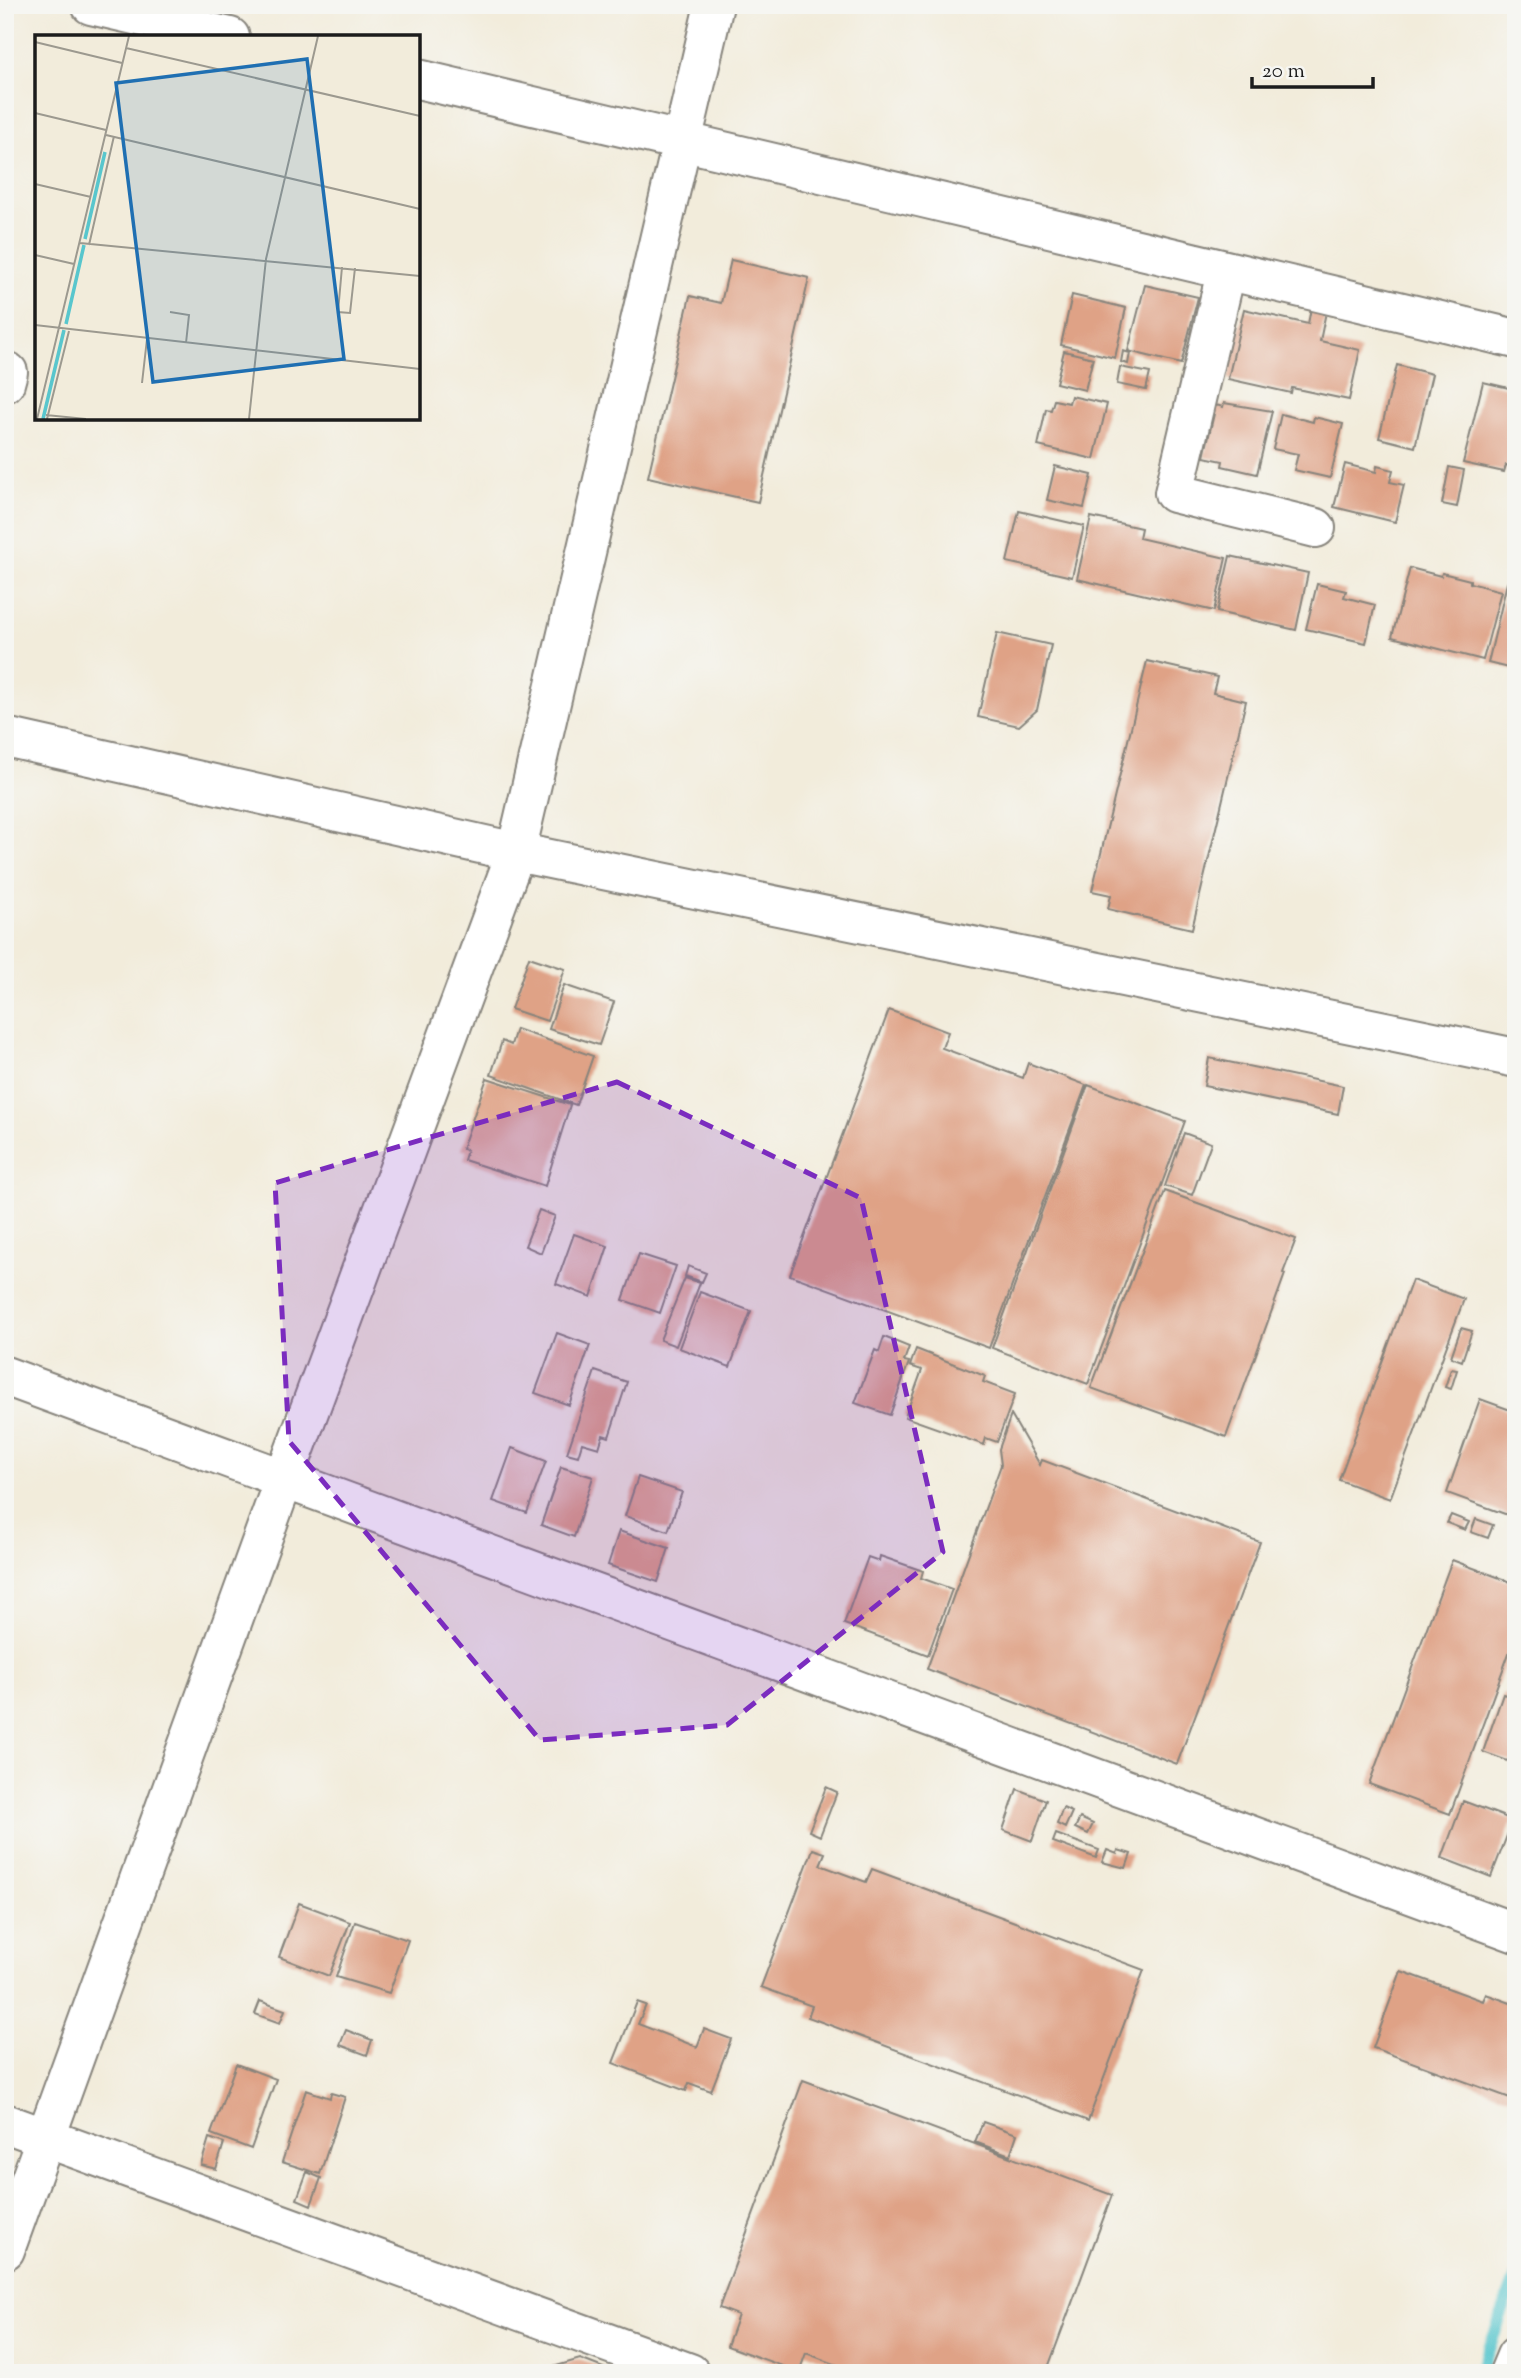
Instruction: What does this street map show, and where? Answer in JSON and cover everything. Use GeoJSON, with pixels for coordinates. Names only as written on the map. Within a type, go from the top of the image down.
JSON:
{"type":"FeatureCollection","features":[{"type":"Feature","properties":{"kind":"street"},"geometry":{"type":"LineString","coordinates":[[91,5],[221,35]]}},
{"type":"Feature","properties":{"kind":"street"},"geometry":{"type":"LineString","coordinates":[[5,2250],[284,1479],[516,852],[714,5]]}},
{"type":"Feature","properties":{"kind":"street"},"geometry":{"type":"LineString","coordinates":[[420,79],[1516,339]]}},
{"type":"Feature","properties":{"kind":"street"},"geometry":{"type":"LineString","coordinates":[[1226,272],[1174,493],[1316,528]]}},
{"type":"Feature","properties":{"kind":"street"},"geometry":{"type":"LineString","coordinates":[[5,371],[8,372],[5,383]]}},
{"type":"Feature","properties":{"kind":"street"},"geometry":{"type":"LineString","coordinates":[[5,737],[516,852],[1516,1058]]}},
{"type":"Feature","properties":{"kind":"street"},"geometry":{"type":"LineString","coordinates":[[5,1376],[1516,1933]]}},
{"type":"Feature","properties":{"kind":"street"},"geometry":{"type":"LineString","coordinates":[[5,2123],[690,2373]]}},
{"type":"Feature","properties":{"kind":"street"},"geometry":{"type":"LineString","coordinates":[[1509,2373],[1516,2356]]}},
{"type":"Feature","properties":{"kind":"highlighted area"},"geometry":{"type":"Polygon","coordinates":[[[617,1082],[861,1198],[943,1552],[727,1725],[540,1740],[289,1441],[275,1183],[617,1082]]]}},
{"type":"Feature","properties":{"kind":"building"},"geometry":{"type":"Polygon","coordinates":[[[731,260],[809,278],[758,502],[648,477],[690,296],[721,303],[731,260]]]}},
{"type":"Feature","properties":{"kind":"building"},"geometry":{"type":"Polygon","coordinates":[[[1145,285],[1198,297],[1181,364],[1128,351],[1145,285]]]}},
{"type":"Feature","properties":{"kind":"building"},"geometry":{"type":"Polygon","coordinates":[[[1072,295],[1126,308],[1115,358],[1061,345],[1072,295]]]}},
{"type":"Feature","properties":{"kind":"building"},"geometry":{"type":"Polygon","coordinates":[[[1312,303],[1327,307],[1320,341],[1360,350],[1349,400],[1292,388],[1291,393],[1228,379],[1244,309],[1308,324],[1312,303]]]}},
{"type":"Feature","properties":{"kind":"building"},"geometry":{"type":"Polygon","coordinates":[[[1064,351],[1093,358],[1085,390],[1056,383],[1064,351]]]}},
{"type":"Feature","properties":{"kind":"building"},"geometry":{"type":"Polygon","coordinates":[[[1123,351],[1130,353],[1128,364],[1121,362],[1123,351]]]}},
{"type":"Feature","properties":{"kind":"building"},"geometry":{"type":"Polygon","coordinates":[[[1397,365],[1432,374],[1415,447],[1379,438],[1397,365]]]}},
{"type":"Feature","properties":{"kind":"building"},"geometry":{"type":"Polygon","coordinates":[[[1120,367],[1150,373],[1146,390],[1117,384],[1120,367]]]}},
{"type":"Feature","properties":{"kind":"building"},"geometry":{"type":"Polygon","coordinates":[[[1483,382],[1513,389],[1511,396],[1516,397],[1516,467],[1506,465],[1504,472],[1463,463],[1483,382]]]}},
{"type":"Feature","properties":{"kind":"building"},"geometry":{"type":"Polygon","coordinates":[[[1071,396],[1107,404],[1094,459],[1038,446],[1046,409],[1051,410],[1054,400],[1069,403],[1071,396]]]}},
{"type":"Feature","properties":{"kind":"building"},"geometry":{"type":"Polygon","coordinates":[[[1224,403],[1272,411],[1257,474],[1222,466],[1223,461],[1204,457],[1216,405],[1223,407],[1224,403]]]}},
{"type":"Feature","properties":{"kind":"building"},"geometry":{"type":"Polygon","coordinates":[[[1281,414],[1313,422],[1314,417],[1343,424],[1330,478],[1294,470],[1298,454],[1273,449],[1281,414]]]}},
{"type":"Feature","properties":{"kind":"building"},"geometry":{"type":"Polygon","coordinates":[[[1345,464],[1376,472],[1377,466],[1393,470],[1390,482],[1404,485],[1395,522],[1334,507],[1345,464]]]}},
{"type":"Feature","properties":{"kind":"building"},"geometry":{"type":"Polygon","coordinates":[[[1055,466],[1092,475],[1084,508],[1047,500],[1055,466]]]}},
{"type":"Feature","properties":{"kind":"building"},"geometry":{"type":"Polygon","coordinates":[[[1449,467],[1464,470],[1457,507],[1442,504],[1449,467]]]}},
{"type":"Feature","properties":{"kind":"building"},"geometry":{"type":"Polygon","coordinates":[[[1019,511],[1084,526],[1072,577],[1007,562],[1019,511]]]}},
{"type":"Feature","properties":{"kind":"building"},"geometry":{"type":"Polygon","coordinates":[[[1091,517],[1141,528],[1139,538],[1226,558],[1214,611],[1077,579],[1091,517]]]}},
{"type":"Feature","properties":{"kind":"building"},"geometry":{"type":"Polygon","coordinates":[[[1230,556],[1308,573],[1296,630],[1217,612],[1230,556]]]}},
{"type":"Feature","properties":{"kind":"building"},"geometry":{"type":"Polygon","coordinates":[[[1410,568],[1470,580],[1470,583],[1501,591],[1483,660],[1392,637],[1410,568]]]}},
{"type":"Feature","properties":{"kind":"building"},"geometry":{"type":"Polygon","coordinates":[[[1507,583],[1516,585],[1516,670],[1488,663],[1507,583]]]}},
{"type":"Feature","properties":{"kind":"building"},"geometry":{"type":"Polygon","coordinates":[[[1317,584],[1346,591],[1344,597],[1375,605],[1366,643],[1306,629],[1317,584]]]}},
{"type":"Feature","properties":{"kind":"building"},"geometry":{"type":"Polygon","coordinates":[[[997,633],[1051,645],[1037,710],[1019,726],[978,717],[997,633]]]}},
{"type":"Feature","properties":{"kind":"building"},"geometry":{"type":"Polygon","coordinates":[[[1147,661],[1217,677],[1213,693],[1246,701],[1192,929],[1108,909],[1111,895],[1092,891],[1147,661]]]}},
{"type":"Feature","properties":{"kind":"building"},"geometry":{"type":"Polygon","coordinates":[[[529,957],[565,969],[547,1021],[511,1009],[529,957]]]}},
{"type":"Feature","properties":{"kind":"building"},"geometry":{"type":"Polygon","coordinates":[[[564,985],[614,1002],[599,1045],[549,1029],[564,985]]]}},
{"type":"Feature","properties":{"kind":"building"},"geometry":{"type":"Polygon","coordinates":[[[889,1010],[948,1032],[942,1048],[1023,1078],[1028,1063],[1086,1085],[989,1348],[790,1275],[889,1010]]]}},
{"type":"Feature","properties":{"kind":"building"},"geometry":{"type":"Polygon","coordinates":[[[516,1029],[593,1056],[576,1105],[491,1075],[502,1041],[511,1045],[516,1029]]]}},
{"type":"Feature","properties":{"kind":"building"},"geometry":{"type":"Polygon","coordinates":[[[1209,1058],[1343,1086],[1338,1114],[1204,1086],[1209,1058]]]}},
{"type":"Feature","properties":{"kind":"building"},"geometry":{"type":"Polygon","coordinates":[[[487,1078],[570,1105],[545,1186],[464,1160],[467,1150],[462,1149],[487,1078]]]}},
{"type":"Feature","properties":{"kind":"building"},"geometry":{"type":"Polygon","coordinates":[[[1088,1085],[1185,1121],[1088,1384],[992,1348],[1088,1085]]]}},
{"type":"Feature","properties":{"kind":"building"},"geometry":{"type":"Polygon","coordinates":[[[1184,1133],[1211,1143],[1192,1195],[1165,1186],[1184,1133]]]}},
{"type":"Feature","properties":{"kind":"building"},"geometry":{"type":"Polygon","coordinates":[[[1165,1191],[1296,1239],[1226,1437],[1091,1388],[1165,1191]]]}},
{"type":"Feature","properties":{"kind":"building"},"geometry":{"type":"Polygon","coordinates":[[[539,1210],[555,1216],[541,1253],[525,1246],[539,1210]]]}},
{"type":"Feature","properties":{"kind":"building"},"geometry":{"type":"Polygon","coordinates":[[[574,1234],[608,1246],[591,1297],[556,1284],[574,1234]]]}},
{"type":"Feature","properties":{"kind":"building"},"geometry":{"type":"Polygon","coordinates":[[[639,1254],[676,1266],[660,1313],[623,1300],[639,1254]]]}},
{"type":"Feature","properties":{"kind":"building"},"geometry":{"type":"Polygon","coordinates":[[[688,1266],[706,1273],[702,1282],[685,1276],[688,1266]]]}},
{"type":"Feature","properties":{"kind":"building"},"geometry":{"type":"Polygon","coordinates":[[[685,1278],[700,1283],[676,1346],[660,1340],[685,1278]]]}},
{"type":"Feature","properties":{"kind":"building"},"geometry":{"type":"Polygon","coordinates":[[[1412,1280],[1464,1299],[1390,1499],[1339,1480],[1412,1280]]]}},
{"type":"Feature","properties":{"kind":"building"},"geometry":{"type":"Polygon","coordinates":[[[700,1292],[751,1311],[730,1367],[679,1348],[700,1292]]]}},
{"type":"Feature","properties":{"kind":"building"},"geometry":{"type":"Polygon","coordinates":[[[1461,1328],[1472,1331],[1462,1361],[1451,1357],[1461,1328]]]}},
{"type":"Feature","properties":{"kind":"building"},"geometry":{"type":"Polygon","coordinates":[[[557,1333],[590,1345],[569,1405],[535,1393],[557,1333]]]}},
{"type":"Feature","properties":{"kind":"building"},"geometry":{"type":"Polygon","coordinates":[[[884,1337],[909,1347],[904,1361],[909,1362],[890,1415],[855,1403],[875,1350],[879,1352],[884,1337]]]}},
{"type":"Feature","properties":{"kind":"building"},"geometry":{"type":"Polygon","coordinates":[[[916,1349],[985,1376],[983,1382],[1015,1394],[997,1442],[986,1438],[984,1445],[905,1417],[922,1370],[910,1366],[916,1349]]]}},
{"type":"Feature","properties":{"kind":"building"},"geometry":{"type":"Polygon","coordinates":[[[1451,1369],[1457,1370],[1451,1389],[1445,1387],[1451,1369]]]}},
{"type":"Feature","properties":{"kind":"building"},"geometry":{"type":"Polygon","coordinates":[[[595,1371],[627,1382],[609,1437],[603,1435],[599,1448],[582,1443],[578,1456],[567,1453],[595,1371]]]}},
{"type":"Feature","properties":{"kind":"building"},"geometry":{"type":"Polygon","coordinates":[[[1480,1399],[1516,1412],[1516,1518],[1447,1493],[1480,1399]]]}},
{"type":"Feature","properties":{"kind":"building"},"geometry":{"type":"Polygon","coordinates":[[[1011,1415],[1040,1465],[1042,1460],[1260,1542],[1177,1764],[927,1669],[1001,1465],[999,1449],[1011,1415]]]}},
{"type":"Feature","properties":{"kind":"building"},"geometry":{"type":"Polygon","coordinates":[[[512,1448],[546,1461],[527,1513],[493,1501],[512,1448]]]}},
{"type":"Feature","properties":{"kind":"building"},"geometry":{"type":"Polygon","coordinates":[[[561,1467],[593,1477],[574,1537],[541,1525],[561,1467]]]}},
{"type":"Feature","properties":{"kind":"building"},"geometry":{"type":"Polygon","coordinates":[[[638,1477],[682,1492],[668,1531],[625,1516],[638,1477]]]}},
{"type":"Feature","properties":{"kind":"building"},"geometry":{"type":"Polygon","coordinates":[[[1451,1515],[1469,1522],[1465,1530],[1447,1523],[1451,1515]]]}},
{"type":"Feature","properties":{"kind":"building"},"geometry":{"type":"Polygon","coordinates":[[[1476,1519],[1493,1525],[1488,1538],[1471,1532],[1476,1519]]]}},
{"type":"Feature","properties":{"kind":"building"},"geometry":{"type":"Polygon","coordinates":[[[619,1531],[669,1548],[658,1582],[608,1565],[619,1531]]]}},
{"type":"Feature","properties":{"kind":"building"},"geometry":{"type":"Polygon","coordinates":[[[880,1556],[923,1571],[921,1578],[952,1589],[928,1655],[844,1624],[868,1557],[879,1561],[880,1556]]]}},
{"type":"Feature","properties":{"kind":"building"},"geometry":{"type":"Polygon","coordinates":[[[1452,1560],[1516,1584],[1516,1634],[1450,1814],[1369,1784],[1452,1560]]]}},
{"type":"Feature","properties":{"kind":"building"},"geometry":{"type":"Polygon","coordinates":[[[1503,1694],[1516,1698],[1516,1764],[1483,1752],[1503,1694]]]}},
{"type":"Feature","properties":{"kind":"building"},"geometry":{"type":"Polygon","coordinates":[[[826,1787],[837,1792],[820,1836],[809,1831],[826,1787]]]}},
{"type":"Feature","properties":{"kind":"building"},"geometry":{"type":"Polygon","coordinates":[[[1017,1789],[1046,1800],[1032,1841],[1003,1830],[1017,1789]]]}},
{"type":"Feature","properties":{"kind":"building"},"geometry":{"type":"Polygon","coordinates":[[[1463,1801],[1513,1820],[1491,1877],[1442,1858],[1463,1801]]]}},
{"type":"Feature","properties":{"kind":"building"},"geometry":{"type":"Polygon","coordinates":[[[1063,1808],[1072,1812],[1065,1828],[1057,1824],[1063,1808]]]}},
{"type":"Feature","properties":{"kind":"building"},"geometry":{"type":"Polygon","coordinates":[[[1080,1818],[1093,1824],[1088,1834],[1075,1828],[1080,1818]]]}},
{"type":"Feature","properties":{"kind":"building"},"geometry":{"type":"Polygon","coordinates":[[[1056,1834],[1099,1850],[1096,1858],[1053,1842],[1056,1834]]]}},
{"type":"Feature","properties":{"kind":"building"},"geometry":{"type":"Polygon","coordinates":[[[813,1849],[825,1853],[820,1865],[866,1882],[872,1869],[1144,1970],[1088,2121],[808,2017],[812,2006],[761,1987],[813,1849]]]}},
{"type":"Feature","properties":{"kind":"building"},"geometry":{"type":"Polygon","coordinates":[[[1107,1850],[1117,1854],[1118,1850],[1131,1854],[1126,1868],[1102,1862],[1107,1850]]]}},
{"type":"Feature","properties":{"kind":"building"},"geometry":{"type":"Polygon","coordinates":[[[299,1903],[350,1922],[329,1976],[279,1957],[299,1903]]]}},
{"type":"Feature","properties":{"kind":"building"},"geometry":{"type":"Polygon","coordinates":[[[355,1922],[408,1940],[389,1993],[336,1977],[355,1922]]]}},
{"type":"Feature","properties":{"kind":"building"},"geometry":{"type":"Polygon","coordinates":[[[1401,1971],[1483,2001],[1486,1994],[1516,2005],[1516,2081],[1510,2098],[1373,2048],[1401,1971]]]}},
{"type":"Feature","properties":{"kind":"building"},"geometry":{"type":"Polygon","coordinates":[[[260,2001],[285,2010],[280,2023],[255,2014],[260,2001]]]}},
{"type":"Feature","properties":{"kind":"building"},"geometry":{"type":"Polygon","coordinates":[[[637,2002],[646,2005],[638,2024],[697,2047],[704,2029],[731,2039],[711,2091],[689,2083],[686,2091],[613,2063],[637,2002]]]}},
{"type":"Feature","properties":{"kind":"building"},"geometry":{"type":"Polygon","coordinates":[[[346,2030],[372,2040],[367,2055],[340,2045],[346,2030]]]}},
{"type":"Feature","properties":{"kind":"building"},"geometry":{"type":"Polygon","coordinates":[[[236,2064],[276,2079],[251,2149],[211,2134],[236,2064]]]}},
{"type":"Feature","properties":{"kind":"building"},"geometry":{"type":"Polygon","coordinates":[[[803,2080],[1112,2195],[1046,2373],[858,2373],[806,2353],[799,2372],[727,2346],[738,2315],[719,2308],[803,2080]]]}},
{"type":"Feature","properties":{"kind":"building"},"geometry":{"type":"Polygon","coordinates":[[[306,2090],[330,2098],[331,2093],[345,2097],[320,2174],[282,2162],[306,2090]]]}},
{"type":"Feature","properties":{"kind":"building"},"geometry":{"type":"Polygon","coordinates":[[[983,2122],[1017,2134],[1010,2155],[975,2142],[983,2122]]]}},
{"type":"Feature","properties":{"kind":"building"},"geometry":{"type":"Polygon","coordinates":[[[209,2138],[224,2143],[216,2169],[201,2165],[209,2138]]]}},
{"type":"Feature","properties":{"kind":"building"},"geometry":{"type":"Polygon","coordinates":[[[307,2172],[321,2178],[311,2205],[297,2199],[307,2172]]]}},
{"type":"Feature","properties":{"kind":"building"},"geometry":{"type":"Polygon","coordinates":[[[580,2359],[616,2373],[536,2373],[536,2372],[580,2359]]]}},
{"type":"Feature","properties":{"kind":"waterway"},"geometry":{"type":"LineString","coordinates":[[1480,2373],[1516,2276]]}}]}
